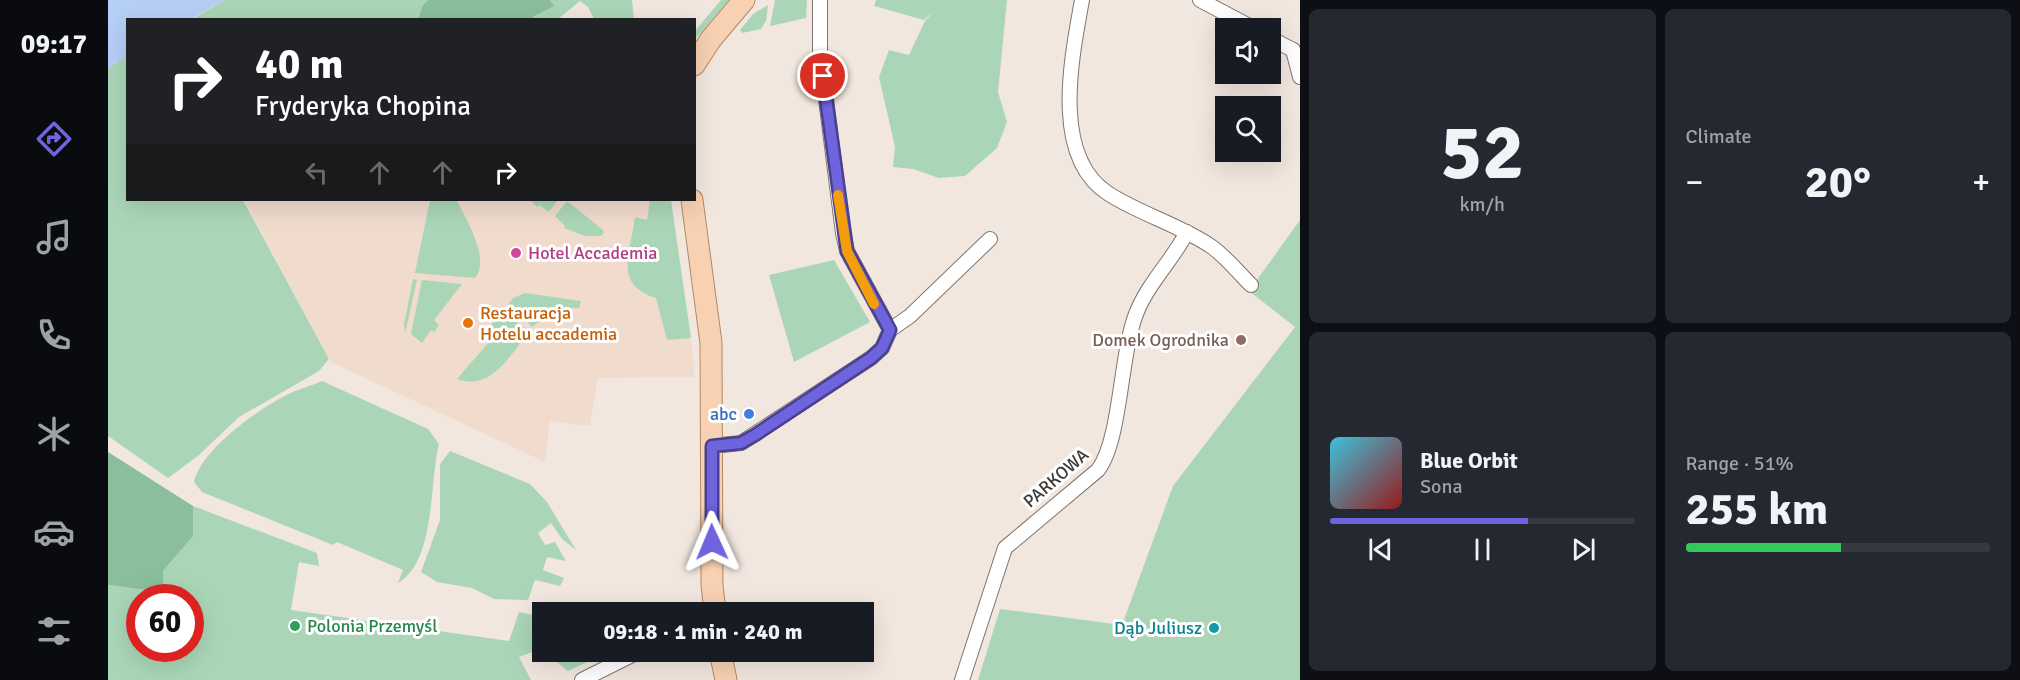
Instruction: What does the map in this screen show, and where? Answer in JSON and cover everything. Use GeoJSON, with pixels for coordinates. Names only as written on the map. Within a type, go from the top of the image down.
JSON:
{"type":"FeatureCollection","features":[{"type":"Feature","properties":{"kind":"main road"},"geometry":{"type":"LineString","coordinates":[[696,62],[711,39],[744,0]]}},
{"type":"Feature","properties":{"kind":"main road"},"geometry":{"type":"LineString","coordinates":[[692,201],[711,343],[713,602]]}},
{"type":"Feature","properties":{"kind":"main road"},"geometry":{"type":"LineString","coordinates":[[722,662],[726,680]]}},
{"type":"Feature","properties":{"kind":"street"},"geometry":{"type":"LineString","coordinates":[[820,0],[820,52],[843,233],[847,251],[890,330]]}},
{"type":"Feature","properties":{"kind":"street"},"geometry":{"type":"LineString","coordinates":[[1082,0],[1071,67],[1070,119],[1079,154],[1089,173],[1101,188],[1214,248],[1251,285]]}},
{"type":"Feature","properties":{"kind":"street"},"geometry":{"type":"LineString","coordinates":[[1200,0],[1234,18]]}},
{"type":"Feature","properties":{"kind":"street"},"geometry":{"type":"LineString","coordinates":[[1281,42],[1296,47],[1300,77]]}},
{"type":"Feature","properties":{"kind":"street","name":"PARKOWA"},"geometry":{"type":"LineString","coordinates":[[962,680],[1005,548],[1098,470],[1106,458],[1120,379],[1136,314],[1152,283],[1187,232]]}},
{"type":"Feature","properties":{"kind":"street"},"geometry":{"type":"LineString","coordinates":[[712,446],[741,443],[871,358],[882,348],[890,330],[910,316],[990,239]]}},
{"type":"Feature","properties":{"kind":"street"},"geometry":{"type":"LineString","coordinates":[[582,680],[618,662]]}},
{"type":"Feature","properties":{"kind":"shaded area","name":"Hotel Accademia"},"geometry":{"type":"Polygon","coordinates":[[[245,201],[665,201],[693,355],[694,377],[598,378],[590,426],[550,421],[545,462],[331,362],[245,201]]]}},
{"type":"Feature","properties":{"kind":"green space"},"geometry":{"type":"Polygon","coordinates":[[[224,0],[428,0],[423,5],[418,18],[194,18],[224,0]]]}},
{"type":"Feature","properties":{"kind":"green space"},"geometry":{"type":"Polygon","coordinates":[[[428,0],[550,0],[554,6],[534,18],[418,18],[423,5],[428,0]]]}},
{"type":"Feature","properties":{"kind":"green space"},"geometry":{"type":"Polygon","coordinates":[[[550,0],[632,0],[634,18],[594,18],[588,7],[580,1],[559,18],[532,18],[553,6],[550,0]]]}},
{"type":"Feature","properties":{"kind":"green space"},"geometry":{"type":"Polygon","coordinates":[[[721,0],[729,0],[696,38],[696,30],[721,0]]]}},
{"type":"Feature","properties":{"kind":"green space"},"geometry":{"type":"Polygon","coordinates":[[[775,0],[807,0],[806,18],[770,26],[775,0]]]}},
{"type":"Feature","properties":{"kind":"green space"},"geometry":{"type":"Polygon","coordinates":[[[876,0],[1007,0],[998,92],[1007,122],[997,148],[965,176],[939,178],[913,169],[893,167],[895,147],[879,77],[889,50],[909,55],[925,21],[933,12],[924,20],[874,6],[876,0]]]}},
{"type":"Feature","properties":{"kind":"green space"},"geometry":{"type":"Polygon","coordinates":[[[768,5],[766,21],[761,29],[742,33],[740,30],[753,14],[768,5]]]}},
{"type":"Feature","properties":{"kind":"green space"},"geometry":{"type":"Polygon","coordinates":[[[126,57],[126,201],[244,201],[329,359],[319,371],[239,417],[199,455],[168,478],[108,436],[108,68],[126,57]]]}},
{"type":"Feature","properties":{"kind":"green space"},"geometry":{"type":"Polygon","coordinates":[[[430,201],[458,201],[479,250],[479,270],[475,278],[415,273],[430,201]]]}},
{"type":"Feature","properties":{"kind":"green space"},"geometry":{"type":"Polygon","coordinates":[[[531,201],[557,201],[549,212],[539,205],[537,207],[531,201]]]}},
{"type":"Feature","properties":{"kind":"green space"},"geometry":{"type":"Polygon","coordinates":[[[567,201],[604,233],[601,236],[585,236],[564,228],[565,226],[555,216],[567,201]]]}},
{"type":"Feature","properties":{"kind":"green space"},"geometry":{"type":"Polygon","coordinates":[[[650,201],[671,201],[691,338],[667,340],[656,298],[642,292],[629,275],[628,254],[635,217],[647,220],[650,201]]]}},
{"type":"Feature","properties":{"kind":"green space"},"geometry":{"type":"Polygon","coordinates":[[[1300,220],[1300,680],[978,680],[1000,609],[1122,625],[1173,486],[1295,327],[1249,291],[1300,220]]]}},
{"type":"Feature","properties":{"kind":"green space"},"geometry":{"type":"Polygon","coordinates":[[[834,260],[870,322],[794,362],[769,275],[834,260]]]}},
{"type":"Feature","properties":{"kind":"green space"},"geometry":{"type":"Polygon","coordinates":[[[413,279],[417,280],[405,333],[404,325],[413,279]]]}},
{"type":"Feature","properties":{"kind":"green space"},"geometry":{"type":"Polygon","coordinates":[[[422,280],[462,284],[434,320],[439,325],[434,332],[431,330],[422,343],[411,334],[422,280]]]}},
{"type":"Feature","properties":{"kind":"green space"},"geometry":{"type":"Polygon","coordinates":[[[525,293],[581,301],[579,308],[541,307],[524,320],[507,306],[513,298],[525,293]]]}},
{"type":"Feature","properties":{"kind":"green space"},"geometry":{"type":"Polygon","coordinates":[[[503,310],[520,325],[508,334],[499,337],[485,333],[503,310]]]}},
{"type":"Feature","properties":{"kind":"green space"},"geometry":{"type":"Polygon","coordinates":[[[543,310],[560,311],[544,317],[532,327],[528,323],[543,310]]]}},
{"type":"Feature","properties":{"kind":"green space"},"geometry":{"type":"Polygon","coordinates":[[[523,326],[529,332],[499,369],[480,380],[469,382],[457,379],[489,342],[507,340],[523,326]]]}},
{"type":"Feature","properties":{"kind":"green space"},"geometry":{"type":"Polygon","coordinates":[[[322,381],[428,429],[439,444],[425,540],[410,572],[398,583],[403,570],[337,542],[333,545],[202,492],[194,482],[206,458],[242,424],[284,396],[322,381]]]}},
{"type":"Feature","properties":{"kind":"green space"},"geometry":{"type":"Polygon","coordinates":[[[450,451],[530,484],[547,502],[576,550],[562,539],[551,523],[538,533],[545,545],[555,542],[566,561],[547,557],[543,570],[564,578],[560,586],[535,580],[528,600],[494,599],[472,588],[437,582],[421,572],[440,520],[440,464],[450,451]]]}},
{"type":"Feature","properties":{"kind":"green space"},"geometry":{"type":"Polygon","coordinates":[[[108,452],[193,506],[193,536],[163,571],[163,584],[126,584],[126,587],[108,585],[108,452]]]}},
{"type":"Feature","properties":{"kind":"green space","name":"Polonia Przemyśl"},"geometry":{"type":"Polygon","coordinates":[[[193,506],[317,553],[319,566],[299,562],[291,610],[509,641],[519,612],[532,615],[532,652],[519,657],[531,680],[108,680],[108,585],[126,587],[126,662],[204,662],[204,584],[163,584],[163,571],[193,536],[193,506]]]}},
{"type":"Feature","properties":{"kind":"green space","name":"Polonia Przemyśl"},"geometry":{"type":"Polygon","coordinates":[[[557,662],[587,662],[568,671],[557,662]]]}},
{"type":"Feature","properties":{"kind":"water"},"geometry":{"type":"Polygon","coordinates":[[[108,0],[224,0],[193,18],[126,18],[126,57],[108,68],[108,0]]]}},
{"type":"Feature","properties":{"kind":"slow traffic"},"geometry":{"type":"LineString","coordinates":[[838,195],[847,251],[874,304]]}},
{"type":"Feature","properties":{"kind":"place","name":"Hotel Accademia"},"geometry":{"type":"Point","coordinates":[516,253]}},
{"type":"Feature","properties":{"kind":"place","name":"Restauracja Hotelu accademia"},"geometry":{"type":"Point","coordinates":[468,323]}},
{"type":"Feature","properties":{"kind":"place","name":"Domek Ogrodnika"},"geometry":{"type":"Point","coordinates":[1241,340]}},
{"type":"Feature","properties":{"kind":"place","name":"abc"},"geometry":{"type":"Point","coordinates":[749,414]}},
{"type":"Feature","properties":{"kind":"place","name":"Polonia Przemyśl"},"geometry":{"type":"Point","coordinates":[295,626]}},
{"type":"Feature","properties":{"kind":"place","name":"Dąb Juliusz"},"geometry":{"type":"Point","coordinates":[1214,628]}},
{"type":"Feature","properties":{"kind":"route"},"geometry":{"type":"LineString","coordinates":[[712,542],[712,446],[741,443],[755,435],[871,358],[887,341],[890,330],[847,251],[823,76]]}}]}
